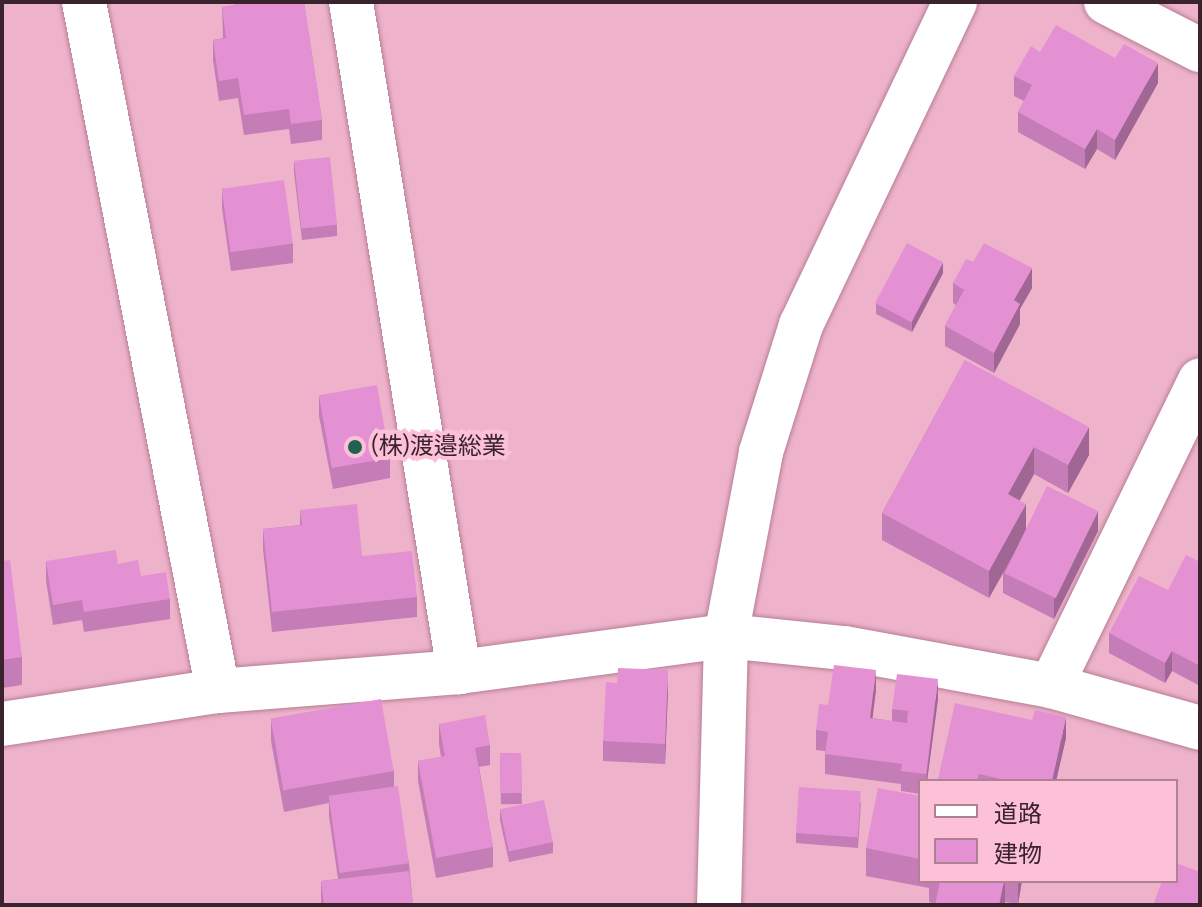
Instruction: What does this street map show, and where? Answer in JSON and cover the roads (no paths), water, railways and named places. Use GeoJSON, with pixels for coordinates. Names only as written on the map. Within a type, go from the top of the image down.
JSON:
{"type":"FeatureCollection","features":[{"type":"Feature","properties":{"kind":"street"},"geometry":{"type":"LineString","coordinates":[[84,2],[218,691]]}},
{"type":"Feature","properties":{"kind":"street"},"geometry":{"type":"LineString","coordinates":[[351,2],[459,672]]}},
{"type":"Feature","properties":{"kind":"street"},"geometry":{"type":"LineString","coordinates":[[719,905],[726,636],[761,452],[801,325],[955,2]]}},
{"type":"Feature","properties":{"kind":"street"},"geometry":{"type":"LineString","coordinates":[[1106,2],[1200,50]]}},
{"type":"Feature","properties":{"kind":"street"},"geometry":{"type":"LineString","coordinates":[[1051,686],[1200,380]]}},
{"type":"Feature","properties":{"kind":"street"},"geometry":{"type":"LineString","coordinates":[[2,724],[218,691],[459,672],[726,636],[844,648],[1051,686],[1200,728]]}},
{"type":"Feature","properties":{"kind":"place","name":"(株)渡邉総業"},"geometry":{"type":"Point","coordinates":[355,447]}}]}
